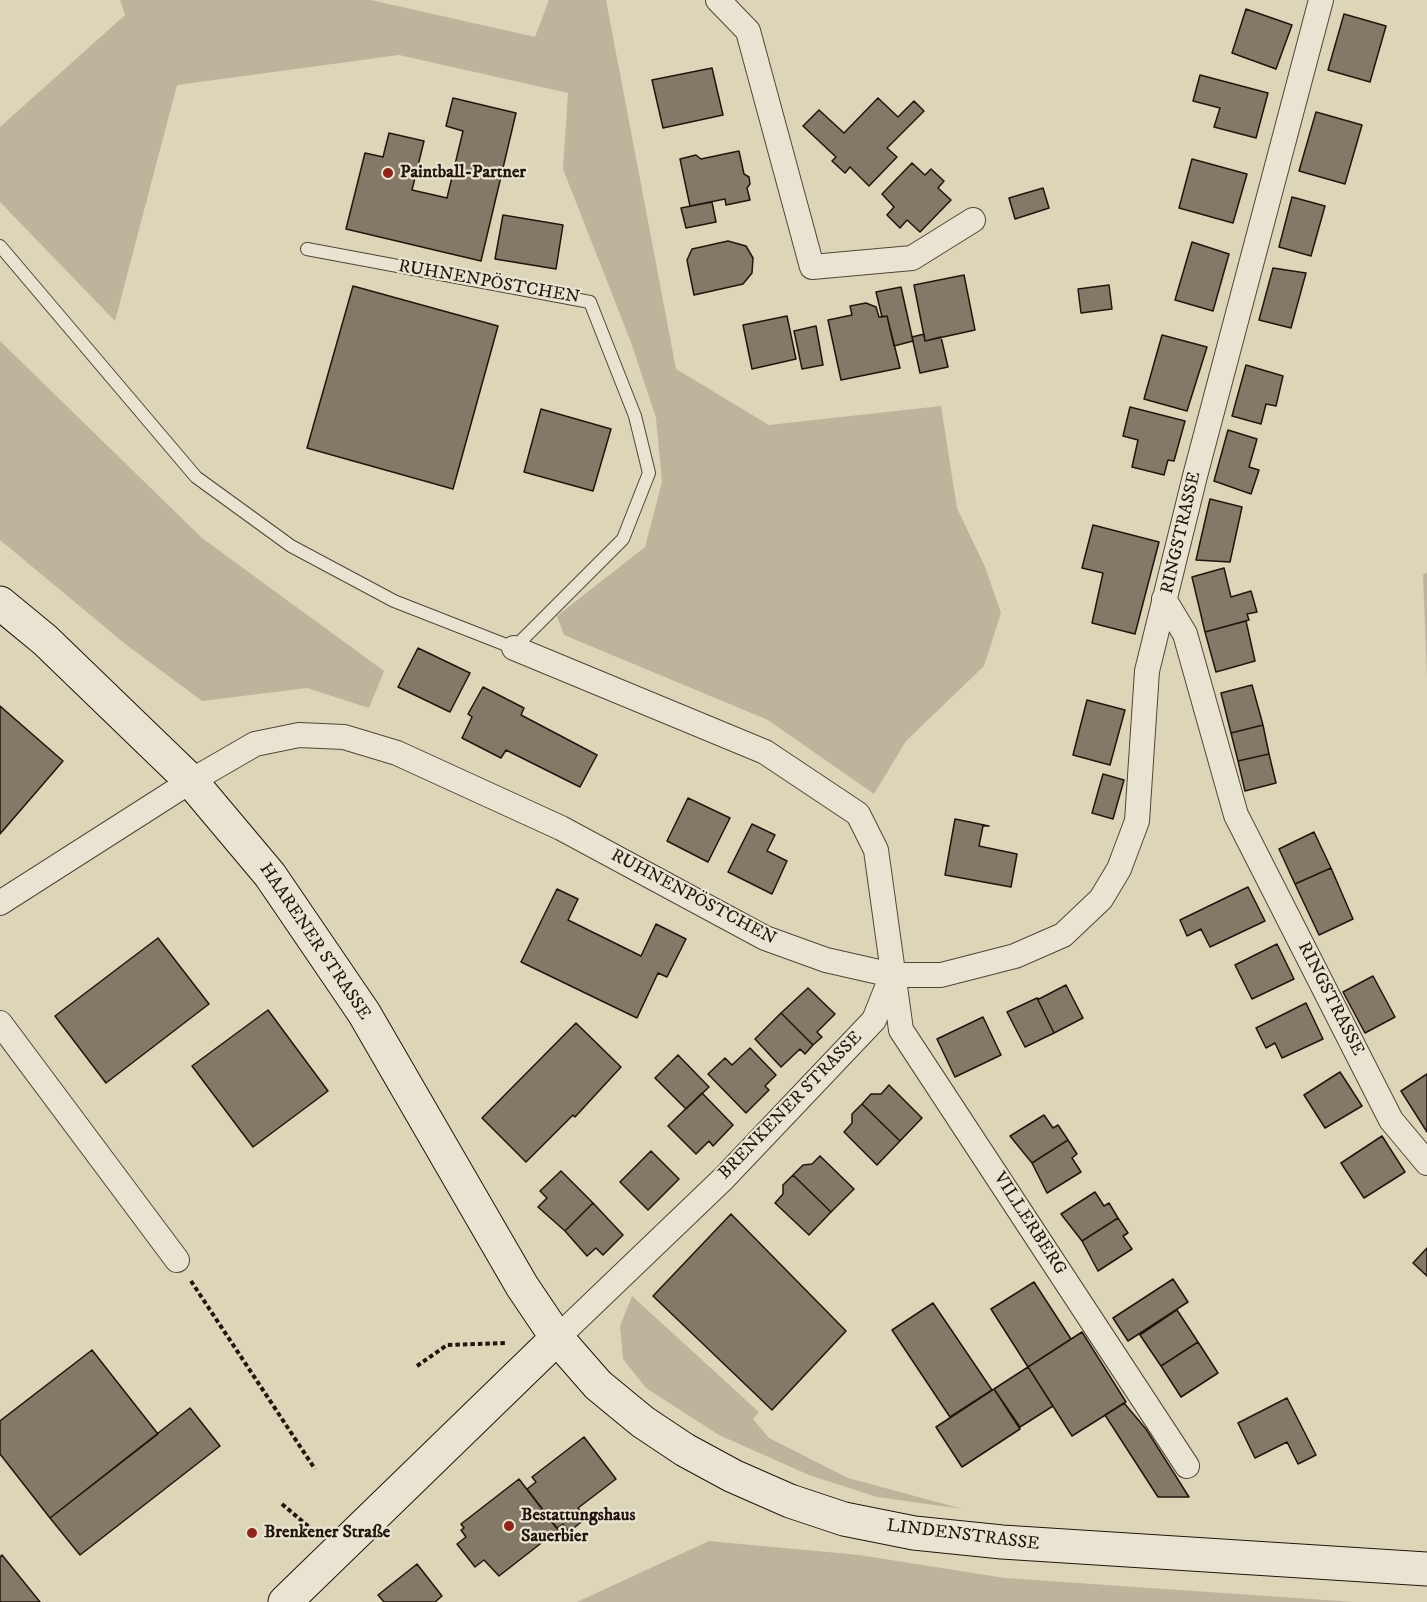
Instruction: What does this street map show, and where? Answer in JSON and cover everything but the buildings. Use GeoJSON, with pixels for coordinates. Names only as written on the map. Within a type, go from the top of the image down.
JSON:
{"type":"FeatureCollection","features":[{"type":"Feature","properties":{"kind":"main road","name":"HAARENER STRASSE"},"geometry":{"type":"LineString","coordinates":[[0,603],[45,640],[191,781],[270,875],[357,1003],[522,1286],[557,1338]]}},
{"type":"Feature","properties":{"kind":"main road","name":"LINDENSTRASSE"},"geometry":{"type":"LineString","coordinates":[[557,1338],[598,1384],[643,1422],[685,1450],[733,1476],[789,1501],[844,1519],[914,1533],[1002,1542],[1427,1569]]}},
{"type":"Feature","properties":{"kind":"main road","name":"BRENKENER STRASSE"},"geometry":{"type":"LineString","coordinates":[[285,1602],[557,1338]]}},
{"type":"Feature","properties":{"kind":"street"},"geometry":{"type":"LineString","coordinates":[[718,0],[748,31],[812,267],[912,258],[974,220]]}},
{"type":"Feature","properties":{"kind":"street","name":"RINGSTRASSE"},"geometry":{"type":"LineString","coordinates":[[1320,0],[1164,599],[1185,634],[1236,816],[1392,1119],[1427,1163]]}},
{"type":"Feature","properties":{"kind":"street"},"geometry":{"type":"LineString","coordinates":[[514,648],[765,752],[858,814],[876,850],[884,898],[892,975],[941,975],[1015,956],[1063,935],[1101,899],[1119,869],[1137,821],[1147,671],[1164,599]]}},
{"type":"Feature","properties":{"kind":"street","name":"RUHNENPÖSTCHEN"},"geometry":{"type":"LineString","coordinates":[[0,903],[191,781],[255,744],[299,735],[344,737],[397,753],[561,828],[765,938],[826,960],[892,975]]}},
{"type":"Feature","properties":{"kind":"street","name":"BRENKENER STRASSE"},"geometry":{"type":"LineString","coordinates":[[557,1338],[723,1179],[874,1020],[892,975]]}},
{"type":"Feature","properties":{"kind":"street","name":"VILLERBERG"},"geometry":{"type":"LineString","coordinates":[[892,975],[901,1030],[1187,1466]]}},
{"type":"Feature","properties":{"kind":"street"},"geometry":{"type":"LineString","coordinates":[[0,1023],[177,1260]]}},
{"type":"Feature","properties":{"kind":"lane"},"geometry":{"type":"LineString","coordinates":[[0,246],[196,477],[291,546],[394,601],[514,648]]}},
{"type":"Feature","properties":{"kind":"lane","name":"RUHNENPÖSTCHEN"},"geometry":{"type":"LineString","coordinates":[[307,249],[590,302],[635,416],[649,473],[623,539],[514,648]]}},
{"type":"Feature","properties":{"kind":"path"},"geometry":{"type":"LineString","coordinates":[[177,1260],[315,1469]]}},
{"type":"Feature","properties":{"kind":"path"},"geometry":{"type":"LineString","coordinates":[[417,1366],[447,1345],[467,1346],[557,1338]]}},
{"type":"Feature","properties":{"kind":"path"},"geometry":{"type":"LineString","coordinates":[[282,1504],[316,1533]]}},
{"type":"Feature","properties":{"kind":"shaded area"},"geometry":{"type":"Polygon","coordinates":[[[120,0],[371,0],[535,37],[549,0],[606,0],[676,369],[769,425],[941,406],[957,508],[985,567],[1001,613],[984,666],[906,741],[874,794],[768,720],[564,635],[557,616],[645,547],[662,482],[656,418],[632,345],[563,169],[568,93],[399,55],[177,85],[115,321],[0,202],[0,127],[125,15],[120,0]]]}},
{"type":"Feature","properties":{"kind":"shaded area"},"geometry":{"type":"Polygon","coordinates":[[[0,341],[202,538],[384,671],[369,708],[307,688],[202,701],[124,643],[0,540],[0,341]]]}},
{"type":"Feature","properties":{"kind":"shaded area"},"geometry":{"type":"Polygon","coordinates":[[[1427,572],[1427,676],[1423,575],[1427,572]]]}},
{"type":"Feature","properties":{"kind":"shaded area"},"geometry":{"type":"Polygon","coordinates":[[[632,1296],[759,1412],[753,1419],[769,1438],[848,1478],[963,1509],[877,1497],[809,1475],[719,1435],[646,1388],[623,1359],[620,1326],[632,1296]]]}},
{"type":"Feature","properties":{"kind":"shaded area"},"geometry":{"type":"Polygon","coordinates":[[[709,1541],[859,1555],[1005,1578],[1354,1602],[577,1602],[709,1541]]]}},
{"type":"Feature","properties":{"kind":"place","name":"Paintball-Partner"},"geometry":{"type":"Point","coordinates":[388,173]}},
{"type":"Feature","properties":{"kind":"place","name":"Bestattungshaus Sauerbier"},"geometry":{"type":"Point","coordinates":[509,1526]}},
{"type":"Feature","properties":{"kind":"place","name":"Brenkener Straße"},"geometry":{"type":"Point","coordinates":[252,1533]}}]}
